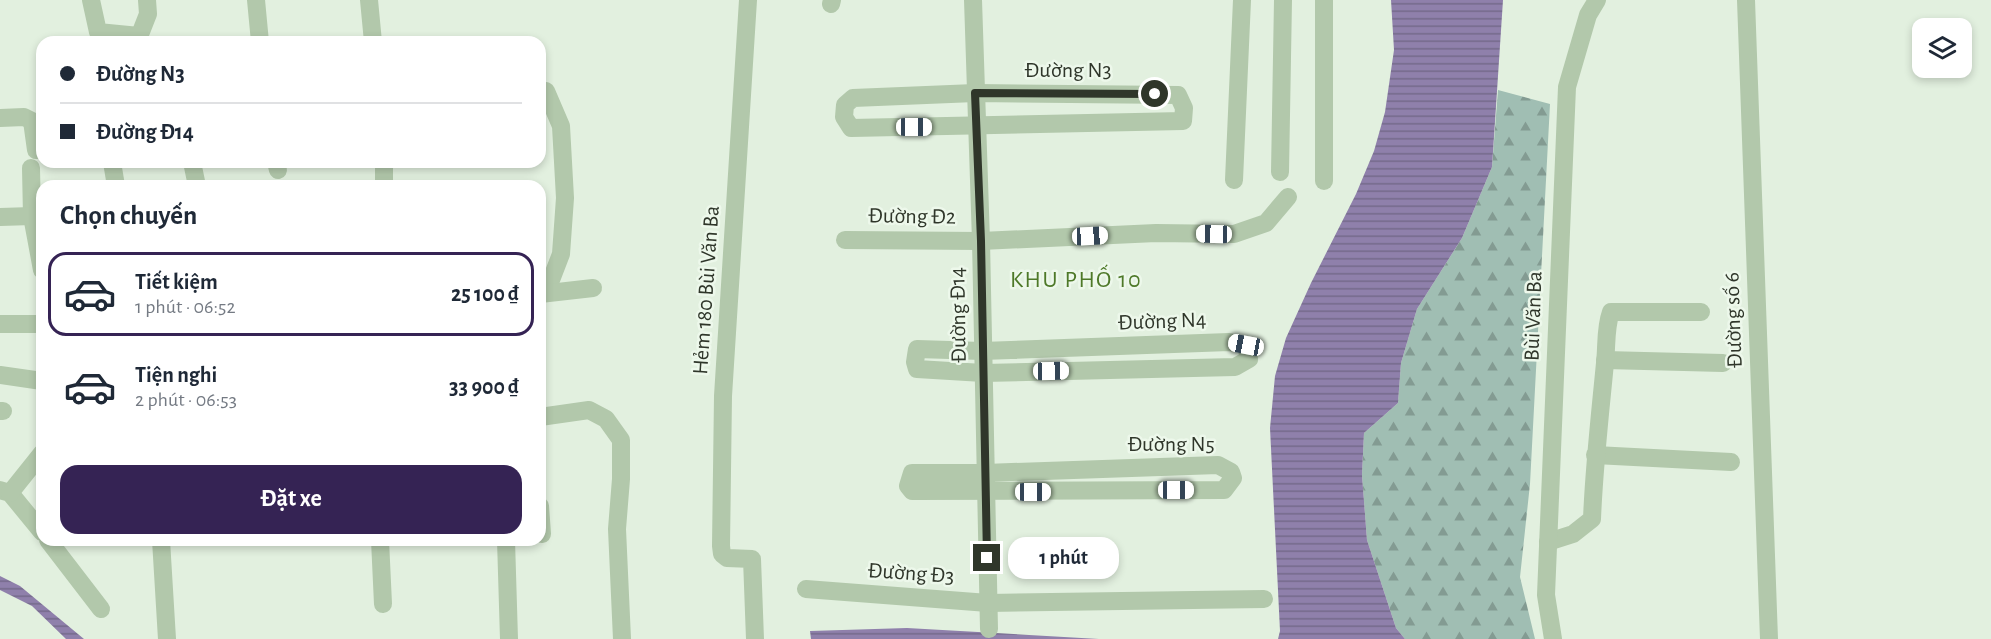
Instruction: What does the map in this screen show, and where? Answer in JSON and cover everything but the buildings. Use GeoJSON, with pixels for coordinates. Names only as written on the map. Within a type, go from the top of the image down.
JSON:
{"type":"FeatureCollection","features":[{"type":"Feature","properties":{"kind":"street"},"geometry":{"type":"LineString","coordinates":[[91,0],[98,32],[121,36]]}},
{"type":"Feature","properties":{"kind":"street"},"geometry":{"type":"LineString","coordinates":[[139,36],[148,14],[147,0]]}},
{"type":"Feature","properties":{"kind":"street"},"geometry":{"type":"LineString","coordinates":[[256,0],[259,36]]}},
{"type":"Feature","properties":{"kind":"street"},"geometry":{"type":"LineString","coordinates":[[369,0],[372,36]]}},
{"type":"Feature","properties":{"kind":"street","name":"Hẻm 180 Bùi Văn Ba"},"geometry":{"type":"LineString","coordinates":[[748,0],[723,396],[721,546],[722,554],[727,558],[751,558],[755,639]]}},
{"type":"Feature","properties":{"kind":"street","name":"Đường Đ14"},"geometry":{"type":"LineString","coordinates":[[973,0],[981,241],[989,629]]}},
{"type":"Feature","properties":{"kind":"street"},"geometry":{"type":"LineString","coordinates":[[1234,180],[1242,0]]}},
{"type":"Feature","properties":{"kind":"street"},"geometry":{"type":"LineString","coordinates":[[1280,172],[1283,0]]}},
{"type":"Feature","properties":{"kind":"street"},"geometry":{"type":"LineString","coordinates":[[1324,0],[1324,182]]}},
{"type":"Feature","properties":{"kind":"street","name":"Bùi Văn Ba"},"geometry":{"type":"LineString","coordinates":[[1553,639],[1546,594],[1567,87],[1588,15],[1597,0]]}},
{"type":"Feature","properties":{"kind":"street","name":"Đường số 6"},"geometry":{"type":"LineString","coordinates":[[1746,0],[1769,639]]}},
{"type":"Feature","properties":{"kind":"street"},"geometry":{"type":"LineString","coordinates":[[546,91],[561,126],[565,198],[561,254],[546,286]]}},
{"type":"Feature","properties":{"kind":"street"},"geometry":{"type":"LineString","coordinates":[[975,93],[853,98],[845,105],[844,117],[851,128],[977,126]]}},
{"type":"Feature","properties":{"kind":"street","name":"Đường N3"},"geometry":{"type":"LineString","coordinates":[[975,93],[1178,95],[1184,108],[1183,121],[977,126]]}},
{"type":"Feature","properties":{"kind":"street"},"geometry":{"type":"LineString","coordinates":[[0,118],[24,117],[32,121],[34,159],[32,216],[36,238]]}},
{"type":"Feature","properties":{"kind":"street","name":"Đường Đ2"},"geometry":{"type":"LineString","coordinates":[[845,240],[981,241],[1156,233],[1234,234],[1266,223],[1288,197]]}},
{"type":"Feature","properties":{"kind":"street"},"geometry":{"type":"LineString","coordinates":[[0,217],[32,216]]}},
{"type":"Feature","properties":{"kind":"street"},"geometry":{"type":"LineString","coordinates":[[546,293],[593,288]]}},
{"type":"Feature","properties":{"kind":"street"},"geometry":{"type":"LineString","coordinates":[[1548,542],[1573,534],[1592,519],[1595,455],[1607,321],[1611,312],[1701,312]]}},
{"type":"Feature","properties":{"kind":"street"},"geometry":{"type":"LineString","coordinates":[[0,324],[36,324]]}},
{"type":"Feature","properties":{"kind":"street","name":"Đường N4"},"geometry":{"type":"LineString","coordinates":[[1229,342],[1246,345],[1249,359],[1235,366],[983,373],[917,369],[915,362],[917,349],[982,351],[1229,342]]}},
{"type":"Feature","properties":{"kind":"street"},"geometry":{"type":"LineString","coordinates":[[1605,360],[1723,363]]}},
{"type":"Feature","properties":{"kind":"street"},"geometry":{"type":"LineString","coordinates":[[0,375],[36,380]]}},
{"type":"Feature","properties":{"kind":"street"},"geometry":{"type":"LineString","coordinates":[[546,416],[589,410],[606,419],[621,440],[617,529],[622,639]]}},
{"type":"Feature","properties":{"kind":"street"},"geometry":{"type":"LineString","coordinates":[[1595,455],[1731,462]]}},
{"type":"Feature","properties":{"kind":"street"},"geometry":{"type":"LineString","coordinates":[[36,463],[5,491],[36,525]]}},
{"type":"Feature","properties":{"kind":"street","name":"Đường N5"},"geometry":{"type":"LineString","coordinates":[[1218,465],[1231,472],[1233,478],[1224,490],[985,492],[912,491],[908,486],[912,473],[985,473],[1218,465]]}},
{"type":"Feature","properties":{"kind":"street"},"geometry":{"type":"LineString","coordinates":[[53,546],[101,609]]}},
{"type":"Feature","properties":{"kind":"street"},"geometry":{"type":"LineString","coordinates":[[161,546],[167,639]]}},
{"type":"Feature","properties":{"kind":"street"},"geometry":{"type":"LineString","coordinates":[[380,546],[383,604]]}},
{"type":"Feature","properties":{"kind":"street"},"geometry":{"type":"LineString","coordinates":[[506,546],[509,639]]}},
{"type":"Feature","properties":{"kind":"street","name":"Đường Đ3"},"geometry":{"type":"LineString","coordinates":[[806,589],[988,603],[1264,599]]}},
{"type":"Feature","properties":{"kind":"green space"},"geometry":{"type":"Polygon","coordinates":[[[1498,90],[1550,104],[1530,484],[1520,577],[1535,639],[1405,639],[1396,628],[1367,540],[1362,475],[1364,433],[1398,403],[1401,363],[1417,309],[1462,238],[1492,167],[1498,90]]]}},
{"type":"Feature","properties":{"kind":"shaded area"},"geometry":{"type":"Polygon","coordinates":[[[1391,0],[1503,0],[1492,167],[1462,238],[1417,309],[1401,363],[1398,403],[1364,433],[1362,475],[1367,540],[1396,628],[1405,639],[1278,639],[1280,631],[1270,428],[1275,376],[1286,338],[1356,194],[1374,151],[1385,112],[1394,50],[1391,0]]]}},
{"type":"Feature","properties":{"kind":"shaded area"},"geometry":{"type":"Polygon","coordinates":[[[0,576],[20,586],[84,639],[66,639],[32,606],[0,590],[0,576]]]}},
{"type":"Feature","properties":{"kind":"shaded area"},"geometry":{"type":"Polygon","coordinates":[[[907,628],[1099,639],[811,639],[810,631],[907,628]]]}},
{"type":"Feature","properties":{"kind":"district","name":"KHU PHỐ 10"},"geometry":{"type":"Point","coordinates":[1076,280]}},
{"type":"Feature","properties":{"kind":"route"},"geometry":{"type":"LineString","coordinates":[[987,558],[981,241],[975,93],[1155,94]]}}]}
